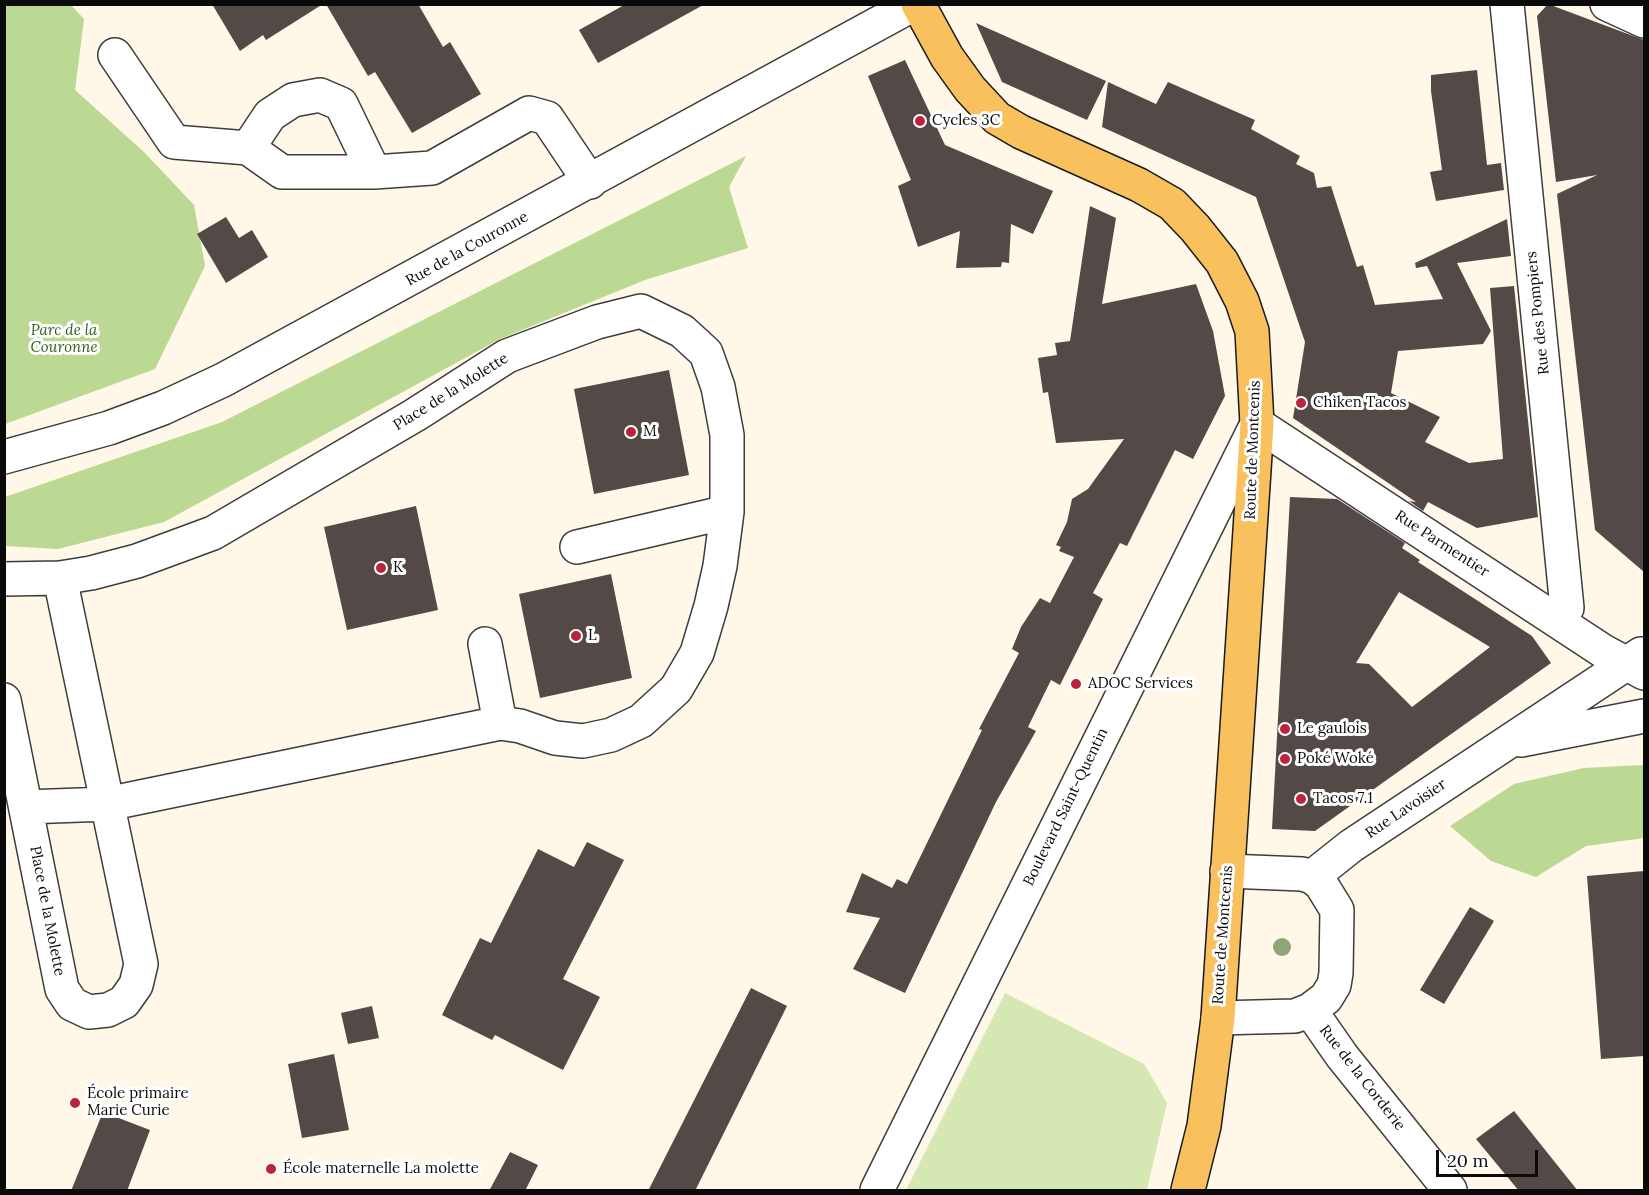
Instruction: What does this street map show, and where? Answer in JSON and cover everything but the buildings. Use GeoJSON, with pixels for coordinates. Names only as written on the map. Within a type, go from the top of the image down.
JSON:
{"type":"FeatureCollection","features":[{"type":"Feature","properties":{"kind":"main road","name":"Route de Montcenis"},"geometry":{"type":"LineString","coordinates":[[916,4],[947,57],[970,89],[997,118],[1022,132],[1140,185],[1172,204],[1222,262],[1242,301],[1252,331],[1256,369],[1257,424],[1218,1018],[1204,1126],[1188,1191]]}},
{"type":"Feature","properties":{"kind":"street","name":"Rue de la Couronne"},"geometry":{"type":"LineString","coordinates":[[4,457],[109,428],[163,408],[223,380],[916,4]]}},
{"type":"Feature","properties":{"kind":"street","name":"Rue des Pompiers"},"geometry":{"type":"LineString","coordinates":[[1507,4],[1567,608],[1559,620]]}},
{"type":"Feature","properties":{"kind":"street"},"geometry":{"type":"LineString","coordinates":[[1607,4],[1644,21]]}},
{"type":"Feature","properties":{"kind":"street"},"geometry":{"type":"LineString","coordinates":[[116,55],[174,142],[248,148],[282,172],[374,172],[432,168],[529,113],[547,118],[590,182]]}},
{"type":"Feature","properties":{"kind":"street"},"geometry":{"type":"LineString","coordinates":[[248,148],[270,115],[293,100],[320,95],[341,104],[374,172]]}},
{"type":"Feature","properties":{"kind":"street","name":"Place de la Molette"},"geometry":{"type":"LineString","coordinates":[[4,579],[60,578],[137,561],[213,533],[386,433],[507,356],[576,329],[641,311],[682,331],[706,353],[718,387],[727,435],[727,512],[720,566],[697,653],[676,689],[641,721],[611,735],[583,741],[555,738],[520,726],[500,723],[107,804]]}},
{"type":"Feature","properties":{"kind":"street","name":"Rue Parmentier"},"geometry":{"type":"LineString","coordinates":[[1257,424],[1559,620],[1638,663]]}},
{"type":"Feature","properties":{"kind":"street","name":"Boulevard Saint-Quentin"},"geometry":{"type":"LineString","coordinates":[[877,1191],[1257,424]]}},
{"type":"Feature","properties":{"kind":"street"},"geometry":{"type":"LineString","coordinates":[[577,547],[727,512]]}},
{"type":"Feature","properties":{"kind":"street","name":"Place de la Molette"},"geometry":{"type":"LineString","coordinates":[[4,700],[62,988],[72,1004],[89,1012],[108,1010],[124,1002],[136,985],[141,963],[60,578]]}},
{"type":"Feature","properties":{"kind":"street"},"geometry":{"type":"LineString","coordinates":[[485,644],[500,723]]}},
{"type":"Feature","properties":{"kind":"street","name":"Rue Lavoisier"},"geometry":{"type":"LineString","coordinates":[[1312,877],[1351,846],[1502,744],[1638,663]]}},
{"type":"Feature","properties":{"kind":"street","name":"Rue Lavoisier"},"geometry":{"type":"LineString","coordinates":[[1502,744],[1644,716]]}},
{"type":"Feature","properties":{"kind":"street"},"geometry":{"type":"LineString","coordinates":[[26,807],[107,804]]}},
{"type":"Feature","properties":{"kind":"street"},"geometry":{"type":"LineString","coordinates":[[1227,871],[1312,877],[1321,884],[1337,910],[1334,985],[1326,998],[1310,1010]]}},
{"type":"Feature","properties":{"kind":"street","name":"Rue de la Corderie"},"geometry":{"type":"LineString","coordinates":[[1218,1018],[1280,1018],[1310,1010],[1342,1056],[1450,1191]]}},
{"type":"Feature","properties":{"kind":"green space","name":"Parc de la Couronne"},"geometry":{"type":"Polygon","coordinates":[[[5,5],[71,5],[84,19],[75,90],[144,152],[194,205],[205,266],[155,369],[5,424],[5,5]]]}},
{"type":"Feature","properties":{"kind":"green space"},"geometry":{"type":"Polygon","coordinates":[[[746,156],[729,187],[748,248],[645,280],[500,339],[164,522],[58,549],[5,546],[5,497],[222,422],[746,156]]]}},
{"type":"Feature","properties":{"kind":"green space"},"geometry":{"type":"Polygon","coordinates":[[[1644,765],[1644,838],[1586,846],[1536,877],[1491,861],[1450,826],[1514,784],[1584,768],[1644,765]]]}},
{"type":"Feature","properties":{"kind":"green space"},"geometry":{"type":"Polygon","coordinates":[[[1005,993],[1144,1064],[1167,1103],[1147,1190],[906,1190],[1005,993]]]}},
{"type":"Feature","properties":{"kind":"place","name":"Cycles 3C"},"geometry":{"type":"Point","coordinates":[920,121]}},
{"type":"Feature","properties":{"kind":"place","name":"Chiken Tacos"},"geometry":{"type":"Point","coordinates":[1301,403]}},
{"type":"Feature","properties":{"kind":"place","name":"M"},"geometry":{"type":"Point","coordinates":[631,432]}},
{"type":"Feature","properties":{"kind":"place","name":"K"},"geometry":{"type":"Point","coordinates":[381,568]}},
{"type":"Feature","properties":{"kind":"place","name":"L"},"geometry":{"type":"Point","coordinates":[576,636]}},
{"type":"Feature","properties":{"kind":"place","name":"ADOC Services"},"geometry":{"type":"Point","coordinates":[1076,684]}},
{"type":"Feature","properties":{"kind":"place","name":"Le gaulois"},"geometry":{"type":"Point","coordinates":[1285,729]}},
{"type":"Feature","properties":{"kind":"place","name":"Poké Woké"},"geometry":{"type":"Point","coordinates":[1285,759]}},
{"type":"Feature","properties":{"kind":"place","name":"Tacos 7.1"},"geometry":{"type":"Point","coordinates":[1301,799]}},
{"type":"Feature","properties":{"kind":"place","name":"École primaire Marie Curie"},"geometry":{"type":"Point","coordinates":[75,1103]}},
{"type":"Feature","properties":{"kind":"place","name":"École maternelle La molette"},"geometry":{"type":"Point","coordinates":[271,1169]}}]}
